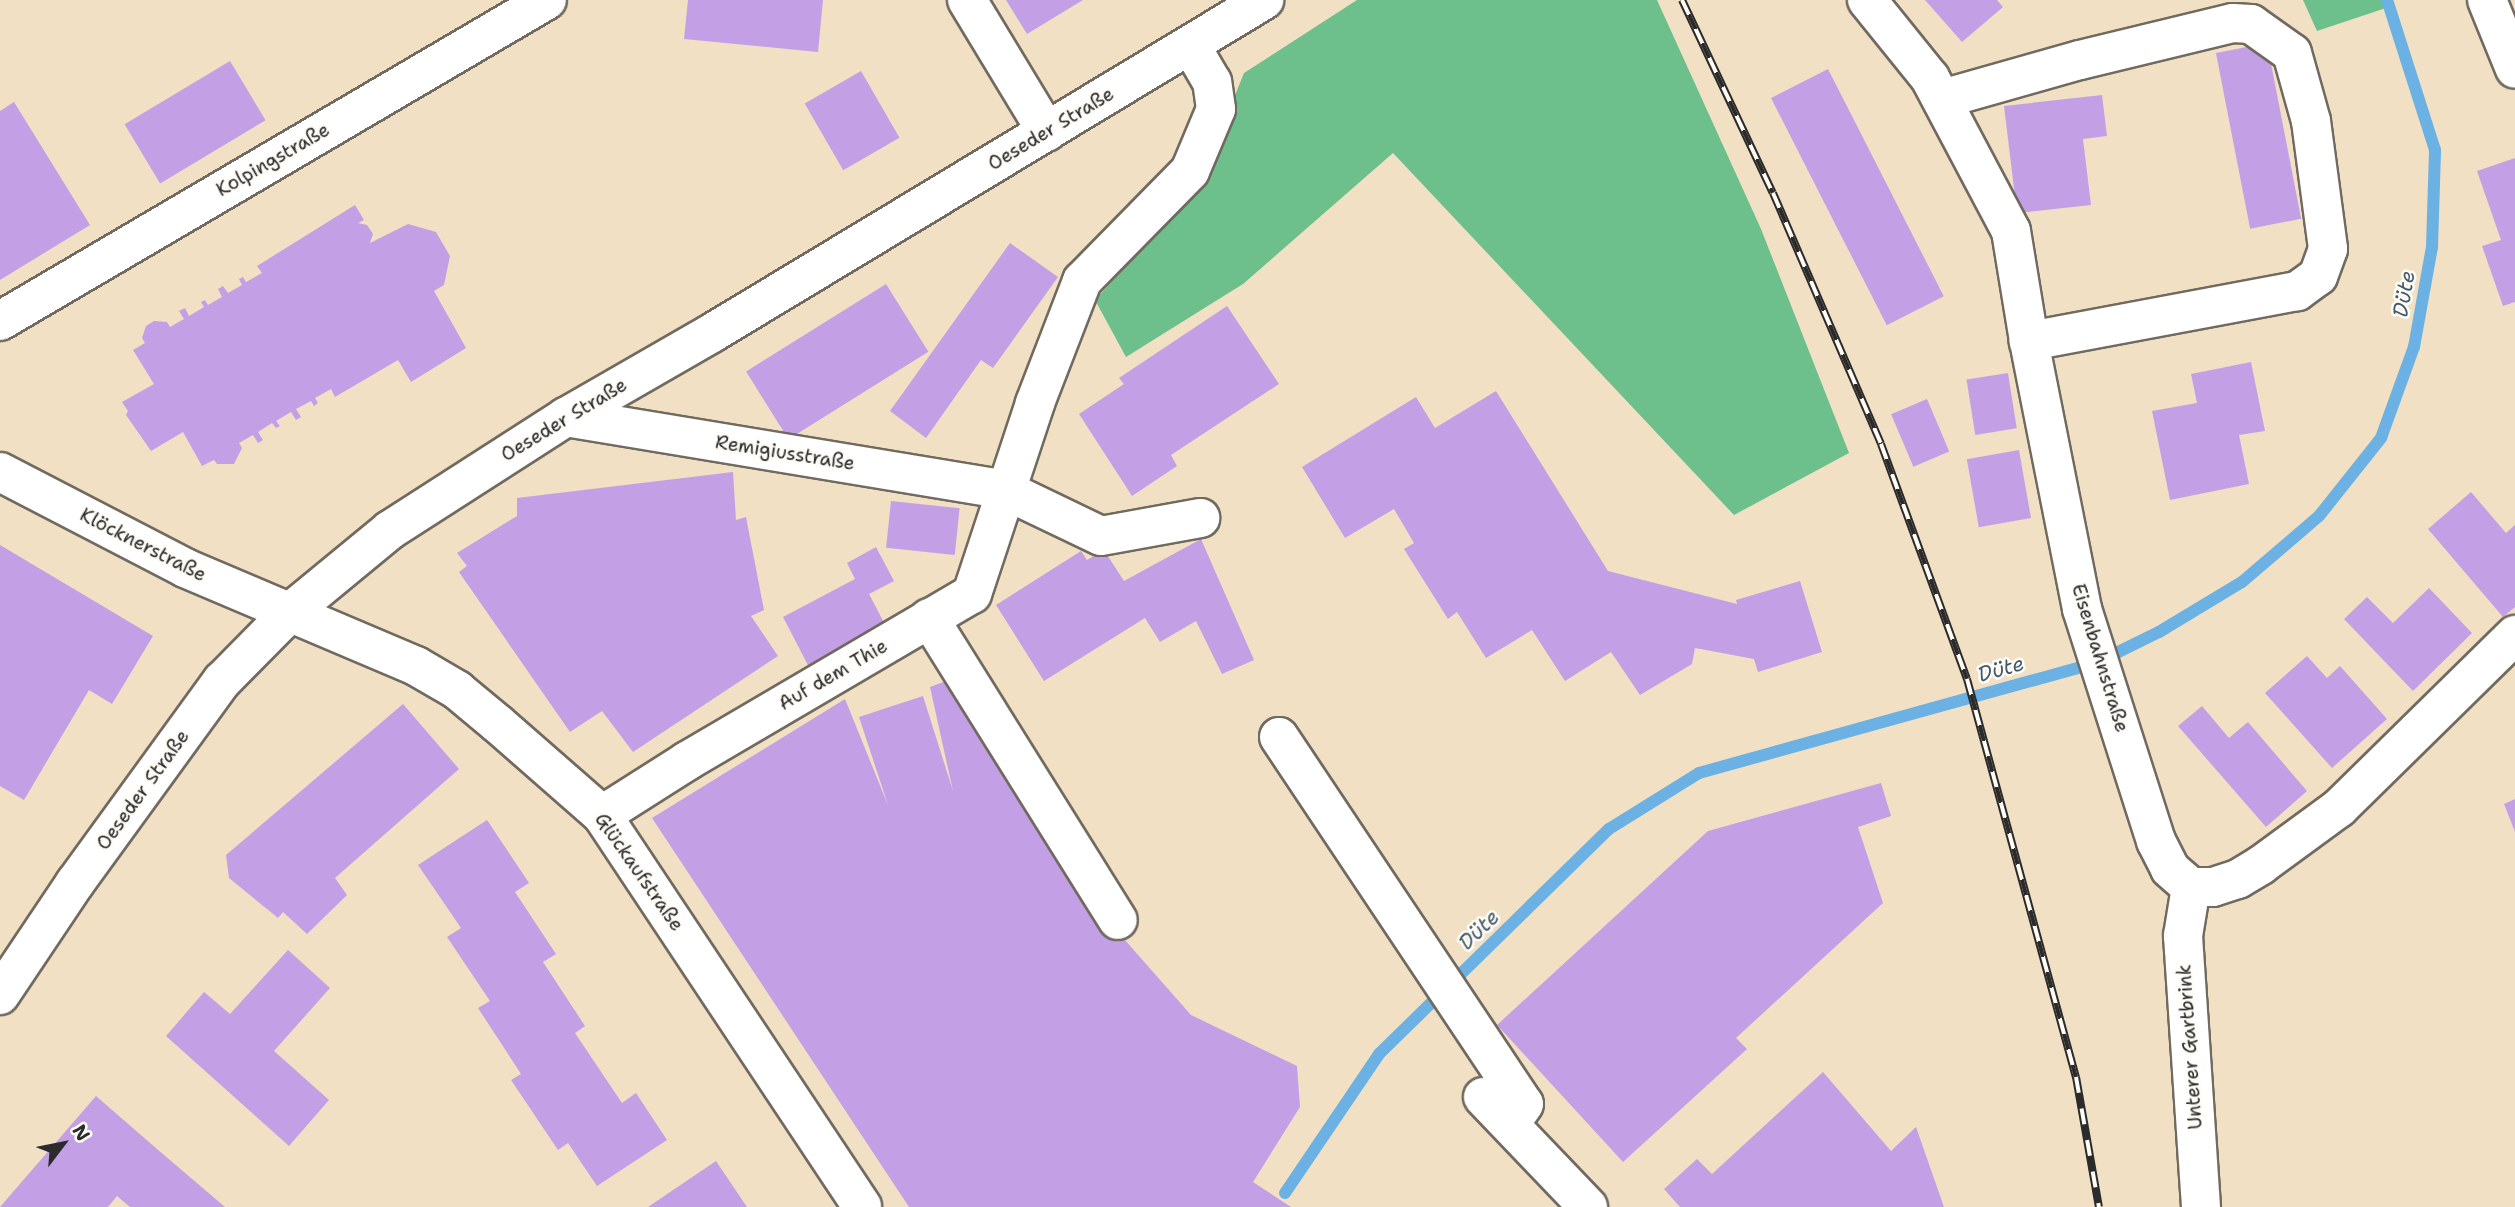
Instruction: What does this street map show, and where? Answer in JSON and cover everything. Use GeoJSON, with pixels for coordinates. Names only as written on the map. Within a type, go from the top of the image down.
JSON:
{"type":"FeatureCollection","features":[{"type":"Feature","properties":{"kind":"street","name":"Kolpingstraße"},"geometry":{"type":"LineString","coordinates":[[0,321],[547,0]]}},
{"type":"Feature","properties":{"kind":"street"},"geometry":{"type":"LineString","coordinates":[[968,0],[1047,131]]}},
{"type":"Feature","properties":{"kind":"street","name":"Oeseder Straße"},"geometry":{"type":"LineString","coordinates":[[0,995],[75,883],[222,681],[288,614],[390,530],[566,417],[1264,0]]}},
{"type":"Feature","properties":{"kind":"street","name":"Eisenbahnstraße"},"geometry":{"type":"LineString","coordinates":[[1867,0],[1930,78],[2011,231],[2029,341],[2082,609],[2156,841],[2171,869],[2191,887]]}},
{"type":"Feature","properties":{"kind":"street"},"geometry":{"type":"LineString","coordinates":[[2487,0],[2515,69]]}},
{"type":"Feature","properties":{"kind":"street"},"geometry":{"type":"LineString","coordinates":[[1942,99],[2080,60],[2233,23],[2251,24],[2292,53],[2311,121],[2328,249],[2318,276],[2297,291],[2029,341]]}},
{"type":"Feature","properties":{"kind":"street","name":"Auf dem Thie"},"geometry":{"type":"LineString","coordinates":[[602,814],[972,594],[1005,490],[1082,281],[1190,171],[1216,110],[1212,82],[1191,46]]}},
{"type":"Feature","properties":{"kind":"street","name":"Remigiusstraße"},"geometry":{"type":"LineString","coordinates":[[566,417],[1005,490]]}},
{"type":"Feature","properties":{"kind":"street","name":"Klöcknerstraße"},"geometry":{"type":"LineString","coordinates":[[0,472],[185,568],[288,614]]}},
{"type":"Feature","properties":{"kind":"street"},"geometry":{"type":"LineString","coordinates":[[1005,490],[1101,536],[1200,517]]}},
{"type":"Feature","properties":{"kind":"street","name":"Glückaufstraße"},"geometry":{"type":"LineString","coordinates":[[288,614],[416,666],[457,690],[602,814],[862,1207]]}},
{"type":"Feature","properties":{"kind":"street"},"geometry":{"type":"LineString","coordinates":[[929,618],[1118,920]]}},
{"type":"Feature","properties":{"kind":"street"},"geometry":{"type":"LineString","coordinates":[[2191,887],[2213,887],[2238,879],[2339,808],[2515,635]]}},
{"type":"Feature","properties":{"kind":"street"},"geometry":{"type":"LineString","coordinates":[[1279,737],[1524,1104],[1510,1124]]}},
{"type":"Feature","properties":{"kind":"street","name":"Unterer Gartbrink"},"geometry":{"type":"LineString","coordinates":[[2191,887],[2183,936],[2201,1207]]}},
{"type":"Feature","properties":{"kind":"street"},"geometry":{"type":"LineString","coordinates":[[1483,1097],[1588,1207]]}},
{"type":"Feature","properties":{"kind":"green space"},"geometry":{"type":"Polygon","coordinates":[[[1357,0],[1657,0],[1761,229],[1849,453],[1734,515],[1393,153],[1243,284],[1126,357],[1095,300],[1198,187],[1244,73],[1357,0]]]}},
{"type":"Feature","properties":{"kind":"green space"},"geometry":{"type":"Polygon","coordinates":[[[2303,0],[2387,0],[2389,7],[2317,31],[2303,0]]]}},
{"type":"Feature","properties":{"kind":"building"},"geometry":{"type":"Polygon","coordinates":[[[688,0],[823,0],[818,52],[684,39],[688,0]]]}},
{"type":"Feature","properties":{"kind":"building"},"geometry":{"type":"Polygon","coordinates":[[[1006,0],[1083,0],[1027,34],[1006,0]]]}},
{"type":"Feature","properties":{"kind":"building"},"geometry":{"type":"Polygon","coordinates":[[[1925,0],[1997,0],[2003,7],[1962,42],[1925,0]]]}},
{"type":"Feature","properties":{"kind":"building"},"geometry":{"type":"Polygon","coordinates":[[[2267,43],[2301,219],[2250,229],[2216,53],[2267,43]]]}},
{"type":"Feature","properties":{"kind":"building"},"geometry":{"type":"Polygon","coordinates":[[[230,61],[266,120],[160,183],[125,124],[230,61]]]}},
{"type":"Feature","properties":{"kind":"building"},"geometry":{"type":"Polygon","coordinates":[[[1828,69],[1944,296],[1887,325],[1771,98],[1828,69]]]}},
{"type":"Feature","properties":{"kind":"building"},"geometry":{"type":"Polygon","coordinates":[[[861,71],[900,138],[843,170],[805,104],[861,71]]]}},
{"type":"Feature","properties":{"kind":"building"},"geometry":{"type":"Polygon","coordinates":[[[2102,95],[2107,136],[2083,139],[2091,205],[2017,213],[2004,106],[2102,95]]]}},
{"type":"Feature","properties":{"kind":"building"},"geometry":{"type":"Polygon","coordinates":[[[14,102],[90,225],[0,280],[0,111],[14,102]]]}},
{"type":"Feature","properties":{"kind":"building"},"geometry":{"type":"Polygon","coordinates":[[[2515,158],[2515,302],[2503,306],[2482,246],[2501,240],[2477,171],[2515,158]]]}},
{"type":"Feature","properties":{"kind":"building"},"geometry":{"type":"Polygon","coordinates":[[[355,205],[364,220],[358,223],[367,225],[373,234],[370,243],[408,224],[436,232],[450,256],[444,285],[434,291],[466,348],[411,382],[398,360],[335,397],[331,389],[315,398],[318,403],[314,406],[311,401],[296,409],[301,417],[296,420],[291,412],[276,421],[280,426],[276,428],[272,423],[258,432],[263,440],[258,443],[253,435],[239,443],[242,448],[234,464],[217,464],[214,460],[202,466],[183,432],[151,451],[126,415],[128,411],[122,402],[154,384],[133,350],[145,343],[142,338],[146,326],[154,321],[167,322],[170,327],[184,319],[179,311],[185,308],[189,316],[204,307],[201,302],[205,300],[208,305],[222,297],[218,289],[223,286],[228,293],[242,285],[239,279],[243,277],[246,282],[262,273],[257,266],[355,205]]]}},
{"type":"Feature","properties":{"kind":"building"},"geometry":{"type":"Polygon","coordinates":[[[1010,243],[1058,277],[993,368],[981,360],[926,438],[890,411],[1010,243]]]}},
{"type":"Feature","properties":{"kind":"building"},"geometry":{"type":"Polygon","coordinates":[[[886,284],[928,352],[788,439],[746,371],[886,284]]]}},
{"type":"Feature","properties":{"kind":"building"},"geometry":{"type":"Polygon","coordinates":[[[1227,306],[1279,384],[1171,455],[1177,466],[1132,496],[1079,414],[1124,384],[1119,378],[1227,306]]]}},
{"type":"Feature","properties":{"kind":"building"},"geometry":{"type":"Polygon","coordinates":[[[2251,362],[2265,431],[2239,435],[2249,484],[2170,500],[2152,411],[2197,403],[2191,374],[2251,362]]]}},
{"type":"Feature","properties":{"kind":"building"},"geometry":{"type":"Polygon","coordinates":[[[2008,373],[2017,428],[1975,435],[1967,380],[2008,373]]]}},
{"type":"Feature","properties":{"kind":"building"},"geometry":{"type":"Polygon","coordinates":[[[1496,391],[1608,571],[1737,604],[1736,600],[1800,581],[1822,652],[1758,672],[1754,659],[1695,648],[1692,664],[1640,695],[1611,652],[1565,681],[1532,630],[1486,658],[1457,612],[1448,619],[1404,549],[1414,543],[1394,509],[1345,538],[1302,467],[1416,397],[1435,428],[1496,391]]]}},
{"type":"Feature","properties":{"kind":"building"},"geometry":{"type":"Polygon","coordinates":[[[1927,399],[1949,451],[1913,467],[1891,414],[1927,399]]]}},
{"type":"Feature","properties":{"kind":"building"},"geometry":{"type":"Polygon","coordinates":[[[2019,450],[2031,518],[1979,527],[1967,459],[2019,450]]]}},
{"type":"Feature","properties":{"kind":"building"},"geometry":{"type":"Polygon","coordinates":[[[733,472],[736,520],[746,517],[764,610],[751,616],[778,656],[633,752],[602,711],[570,732],[459,572],[467,566],[457,553],[517,516],[517,498],[733,472]]]}},
{"type":"Feature","properties":{"kind":"building"},"geometry":{"type":"Polygon","coordinates":[[[2471,492],[2506,533],[2515,525],[2515,607],[2503,617],[2428,529],[2471,492]]]}},
{"type":"Feature","properties":{"kind":"building"},"geometry":{"type":"Polygon","coordinates":[[[891,501],[960,508],[955,555],[886,548],[891,501]]]}},
{"type":"Feature","properties":{"kind":"building"},"geometry":{"type":"Polygon","coordinates":[[[1201,539],[1254,660],[1222,674],[1196,621],[1160,642],[1145,618],[1044,681],[996,605],[1081,551],[1087,560],[1104,550],[1124,581],[1201,539]]]}},
{"type":"Feature","properties":{"kind":"building"},"geometry":{"type":"Polygon","coordinates":[[[0,545],[153,636],[112,704],[89,690],[24,800],[0,786],[0,545]]]}},
{"type":"Feature","properties":{"kind":"building"},"geometry":{"type":"Polygon","coordinates":[[[876,547],[894,581],[869,594],[889,632],[812,673],[783,617],[855,579],[847,563],[876,547]]]}},
{"type":"Feature","properties":{"kind":"building"},"geometry":{"type":"Polygon","coordinates":[[[2429,588],[2472,633],[2413,691],[2344,619],[2367,597],[2393,623],[2429,588]]]}},
{"type":"Feature","properties":{"kind":"building"},"geometry":{"type":"Polygon","coordinates":[[[2307,656],[2327,678],[2340,666],[2387,719],[2332,768],[2265,693],[2307,656]]]}},
{"type":"Feature","properties":{"kind":"building"},"geometry":{"type":"Polygon","coordinates":[[[949,680],[1087,897],[1191,1015],[1297,1066],[1300,1107],[1253,1182],[1291,1207],[909,1207],[652,818],[845,699],[888,805],[859,717],[923,696],[953,791],[930,687],[949,680]]]}},
{"type":"Feature","properties":{"kind":"building"},"geometry":{"type":"Polygon","coordinates":[[[403,704],[459,769],[335,878],[347,895],[307,934],[283,912],[278,918],[229,878],[226,855],[403,704]]]}},
{"type":"Feature","properties":{"kind":"building"},"geometry":{"type":"Polygon","coordinates":[[[2202,706],[2229,738],[2248,722],[2307,791],[2266,827],[2178,726],[2202,706]]]}},
{"type":"Feature","properties":{"kind":"building"},"geometry":{"type":"Polygon","coordinates":[[[1881,783],[1891,816],[1858,827],[1883,903],[1736,1038],[1747,1049],[1623,1162],[1497,1025],[1708,831],[1881,783]]]}},
{"type":"Feature","properties":{"kind":"building"},"geometry":{"type":"Polygon","coordinates":[[[2515,799],[2515,832],[2504,804],[2515,799]]]}},
{"type":"Feature","properties":{"kind":"building"},"geometry":{"type":"Polygon","coordinates":[[[487,820],[529,883],[515,892],[556,954],[543,962],[585,1026],[575,1033],[622,1103],[636,1093],[667,1140],[597,1186],[568,1143],[558,1150],[511,1080],[521,1074],[478,1008],[490,1001],[447,937],[461,928],[418,865],[487,820]]]}},
{"type":"Feature","properties":{"kind":"building"},"geometry":{"type":"Polygon","coordinates":[[[288,950],[330,988],[274,1051],[329,1100],[289,1146],[166,1036],[204,992],[230,1014],[288,950]]]}},
{"type":"Feature","properties":{"kind":"building"},"geometry":{"type":"Polygon","coordinates":[[[1823,1072],[1891,1151],[1916,1127],[1944,1207],[1680,1207],[1664,1189],[1697,1159],[1712,1174],[1823,1072]]]}},
{"type":"Feature","properties":{"kind":"building"},"geometry":{"type":"Polygon","coordinates":[[[96,1096],[225,1207],[130,1207],[117,1196],[108,1207],[0,1207],[96,1096]]]}},
{"type":"Feature","properties":{"kind":"building"},"geometry":{"type":"Polygon","coordinates":[[[716,1161],[747,1207],[648,1207],[716,1161]]]}},
{"type":"Feature","properties":{"kind":"waterway","name":"Düte"},"geometry":{"type":"LineString","coordinates":[[1285,1193],[1379,1054],[1609,829],[1699,773],[2098,662],[2159,632],[2242,582],[2319,516],[2381,438],[2414,347],[2432,247],[2435,150],[2387,0]]}},
{"type":"Feature","properties":{"kind":"railway"},"geometry":{"type":"LineString","coordinates":[[1682,0],[1773,193],[1881,444],[1967,679],[2076,1077],[2099,1207]]}}]}
